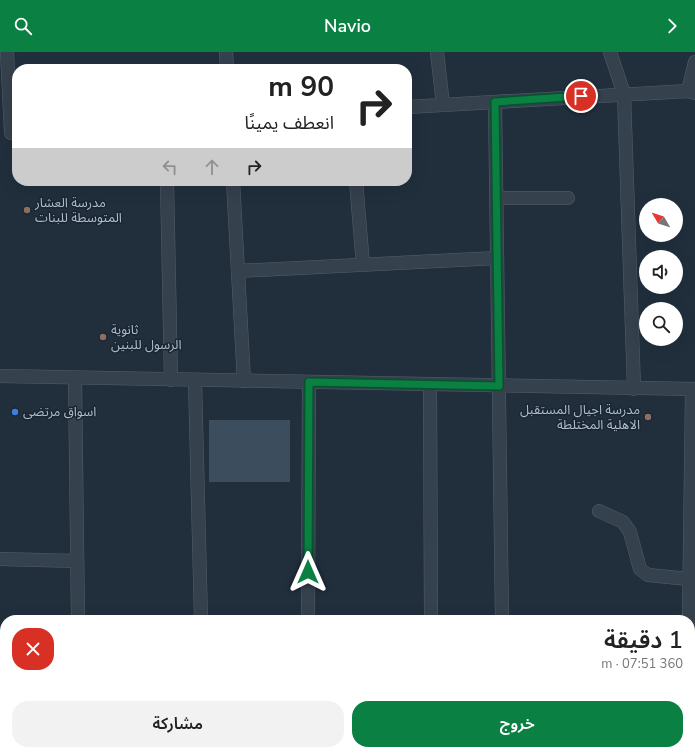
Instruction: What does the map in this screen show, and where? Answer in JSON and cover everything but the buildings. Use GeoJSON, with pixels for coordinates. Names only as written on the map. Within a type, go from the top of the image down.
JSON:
{"type":"FeatureCollection","features":[{"type":"Feature","properties":{"kind":"street"},"geometry":{"type":"LineString","coordinates":[[7,52],[9,133]]}},
{"type":"Feature","properties":{"kind":"street"},"geometry":{"type":"LineString","coordinates":[[226,52],[227,64]]}},
{"type":"Feature","properties":{"kind":"street"},"geometry":{"type":"LineString","coordinates":[[437,52],[443,105]]}},
{"type":"Feature","properties":{"kind":"street"},"geometry":{"type":"LineString","coordinates":[[610,52],[624,94],[634,389]]}},
{"type":"Feature","properties":{"kind":"street"},"geometry":{"type":"LineString","coordinates":[[412,107],[624,94],[691,92],[695,62]]}},
{"type":"Feature","properties":{"kind":"street"},"geometry":{"type":"LineString","coordinates":[[495,102],[502,615]]}},
{"type":"Feature","properties":{"kind":"street"},"geometry":{"type":"LineString","coordinates":[[167,186],[171,380]]}},
{"type":"Feature","properties":{"kind":"street"},"geometry":{"type":"LineString","coordinates":[[233,186],[244,381]]}},
{"type":"Feature","properties":{"kind":"street"},"geometry":{"type":"LineString","coordinates":[[356,186],[363,265]]}},
{"type":"Feature","properties":{"kind":"street"},"geometry":{"type":"LineString","coordinates":[[496,198],[568,198]]}},
{"type":"Feature","properties":{"kind":"street"},"geometry":{"type":"LineString","coordinates":[[238,270],[497,258]]}},
{"type":"Feature","properties":{"kind":"street"},"geometry":{"type":"LineString","coordinates":[[0,376],[694,389],[693,490],[689,579],[691,613]]}},
{"type":"Feature","properties":{"kind":"street"},"geometry":{"type":"LineString","coordinates":[[75,378],[78,615]]}},
{"type":"Feature","properties":{"kind":"street"},"geometry":{"type":"LineString","coordinates":[[194,380],[201,615]]}},
{"type":"Feature","properties":{"kind":"street"},"geometry":{"type":"LineString","coordinates":[[308,615],[309,382]]}},
{"type":"Feature","properties":{"kind":"street"},"geometry":{"type":"LineString","coordinates":[[430,385],[431,615]]}},
{"type":"Feature","properties":{"kind":"street"},"geometry":{"type":"LineString","coordinates":[[599,511],[624,522],[630,532],[640,569],[648,576],[689,579]]}},
{"type":"Feature","properties":{"kind":"street"},"geometry":{"type":"LineString","coordinates":[[0,559],[77,561]]}},
{"type":"Feature","properties":{"kind":"place","name":"مدرسة العشار المتوسطة للبنات"},"geometry":{"type":"Point","coordinates":[27,210]}},
{"type":"Feature","properties":{"kind":"place","name":"ثانوية الرسول للبنين"},"geometry":{"type":"Point","coordinates":[103,337]}},
{"type":"Feature","properties":{"kind":"place","name":"اسواق مرتضى"},"geometry":{"type":"Point","coordinates":[15,412]}},
{"type":"Feature","properties":{"kind":"place","name":"مدرسة اجيال المستقبل الاهلية المختلطة"},"geometry":{"type":"Point","coordinates":[648,417]}},
{"type":"Feature","properties":{"kind":"route"},"geometry":{"type":"LineString","coordinates":[[308,572],[309,382],[499,386],[495,102],[581,96]]}}]}
